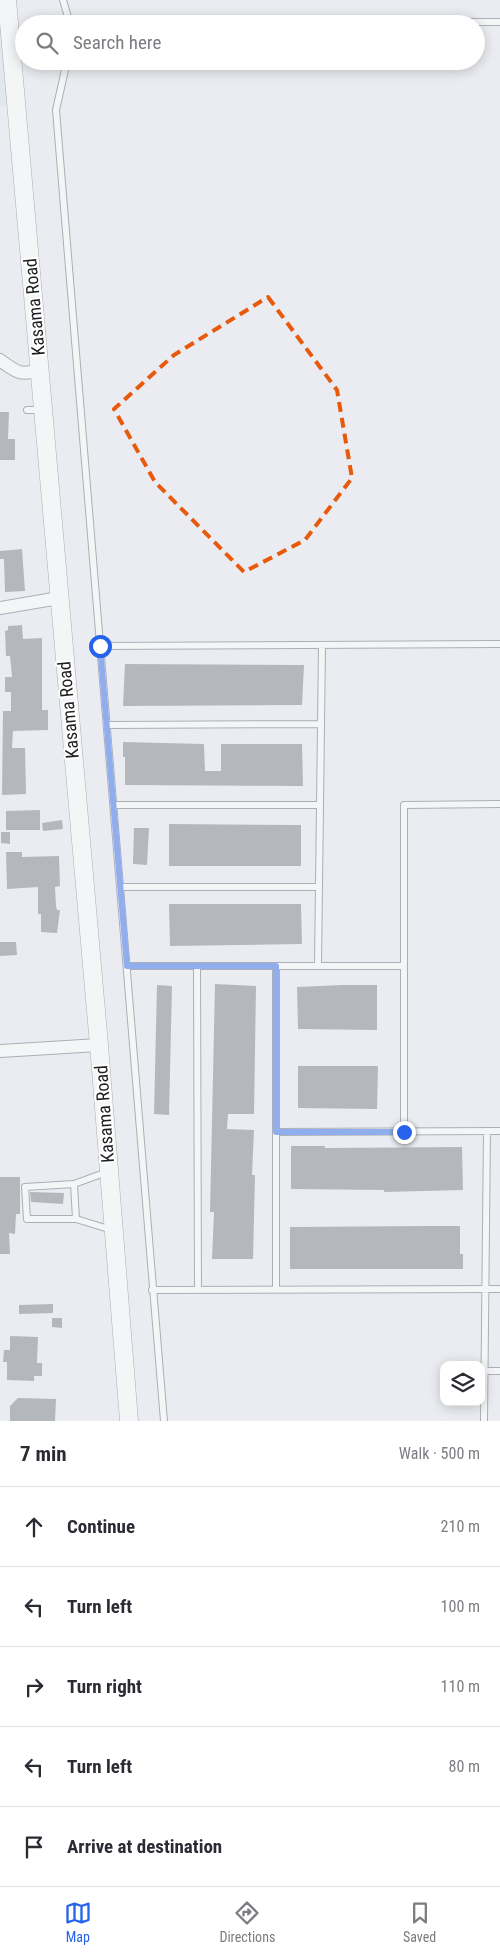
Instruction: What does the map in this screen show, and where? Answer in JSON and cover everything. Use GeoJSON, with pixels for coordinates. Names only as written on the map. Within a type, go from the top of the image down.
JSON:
{"type":"FeatureCollection","features":[{"type":"Feature","properties":{"kind":"street","name":"Kasama Road"},"geometry":{"type":"LineString","coordinates":[[7,0],[39,370],[35,410],[59,598],[99,1045],[129,1421]]}},
{"type":"Feature","properties":{"kind":"street"},"geometry":{"type":"LineString","coordinates":[[0,360],[20,373],[25,374],[39,370]]}},
{"type":"Feature","properties":{"kind":"street"},"geometry":{"type":"LineString","coordinates":[[0,608],[59,598]]}},
{"type":"Feature","properties":{"kind":"street"},"geometry":{"type":"LineString","coordinates":[[0,1051],[99,1045]]}},
{"type":"Feature","properties":{"kind":"lane"},"geometry":{"type":"LineString","coordinates":[[63,0],[68,15]]}},
{"type":"Feature","properties":{"kind":"lane"},"geometry":{"type":"LineString","coordinates":[[485,22],[500,22]]}},
{"type":"Feature","properties":{"kind":"lane"},"geometry":{"type":"LineString","coordinates":[[65,70],[56,110],[164,1421]]}},
{"type":"Feature","properties":{"kind":"lane"},"geometry":{"type":"LineString","coordinates":[[100,646],[500,644]]}},
{"type":"Feature","properties":{"kind":"lane"},"geometry":{"type":"LineString","coordinates":[[318,966],[322,645]]}},
{"type":"Feature","properties":{"kind":"lane"},"geometry":{"type":"LineString","coordinates":[[107,725],[321,724]]}},
{"type":"Feature","properties":{"kind":"lane"},"geometry":{"type":"LineString","coordinates":[[404,1132],[404,804],[500,804]]}},
{"type":"Feature","properties":{"kind":"lane"},"geometry":{"type":"LineString","coordinates":[[114,805],[320,805]]}},
{"type":"Feature","properties":{"kind":"lane"},"geometry":{"type":"LineString","coordinates":[[121,887],[319,887]]}},
{"type":"Feature","properties":{"kind":"lane"},"geometry":{"type":"LineString","coordinates":[[127,966],[404,966]]}},
{"type":"Feature","properties":{"kind":"lane"},"geometry":{"type":"LineString","coordinates":[[198,966],[198,1290]]}},
{"type":"Feature","properties":{"kind":"lane"},"geometry":{"type":"LineString","coordinates":[[276,966],[276,1289]]}},
{"type":"Feature","properties":{"kind":"lane"},"geometry":{"type":"LineString","coordinates":[[484,1361],[487,1131]]}},
{"type":"Feature","properties":{"kind":"lane"},"geometry":{"type":"LineString","coordinates":[[276,1132],[500,1131]]}},
{"type":"Feature","properties":{"kind":"lane"},"geometry":{"type":"LineString","coordinates":[[108,1172],[74,1184],[25,1187],[27,1219],[76,1219],[113,1231]]}},
{"type":"Feature","properties":{"kind":"lane"},"geometry":{"type":"LineString","coordinates":[[74,1184],[76,1219]]}},
{"type":"Feature","properties":{"kind":"lane"},"geometry":{"type":"LineString","coordinates":[[152,1290],[500,1289]]}},
{"type":"Feature","properties":{"kind":"lane"},"geometry":{"type":"LineString","coordinates":[[485,1371],[500,1371]]}},
{"type":"Feature","properties":{"kind":"lane"},"geometry":{"type":"LineString","coordinates":[[484,1406],[484,1421]]}},
{"type":"Feature","properties":{"kind":"highlighted area"},"geometry":{"type":"Polygon","coordinates":[[[268,297],[337,390],[352,478],[305,540],[244,572],[155,482],[114,409],[174,355],[268,297]]]}},
{"type":"Feature","properties":{"kind":"shaded area"},"geometry":{"type":"Polygon","coordinates":[[[0,26],[8,106],[0,107],[0,26]]]}},
{"type":"Feature","properties":{"kind":"building"},"geometry":{"type":"Polygon","coordinates":[[[0,412],[9,412],[8,439],[15,439],[15,460],[0,460],[0,412]]]}},
{"type":"Feature","properties":{"kind":"building"},"geometry":{"type":"Polygon","coordinates":[[[22,549],[25,591],[5,592],[4,559],[0,559],[0,551],[22,549]]]}},
{"type":"Feature","properties":{"kind":"building"},"geometry":{"type":"Polygon","coordinates":[[[22,625],[23,639],[42,638],[42,710],[48,710],[48,730],[13,731],[12,748],[25,748],[26,794],[2,795],[3,711],[11,711],[11,692],[5,692],[5,677],[12,677],[10,656],[6,656],[5,631],[8,630],[8,626],[22,625]]]}},
{"type":"Feature","properties":{"kind":"building"},"geometry":{"type":"Polygon","coordinates":[[[125,664],[304,665],[302,705],[123,706],[125,664]]]}},
{"type":"Feature","properties":{"kind":"building"},"geometry":{"type":"Polygon","coordinates":[[[123,742],[204,744],[205,771],[221,771],[221,744],[302,744],[303,786],[125,785],[123,742]]]}},
{"type":"Feature","properties":{"kind":"building"},"geometry":{"type":"Polygon","coordinates":[[[40,810],[40,830],[6,830],[6,811],[40,810]]]}},
{"type":"Feature","properties":{"kind":"building"},"geometry":{"type":"Polygon","coordinates":[[[62,820],[63,829],[43,831],[42,823],[62,820]]]}},
{"type":"Feature","properties":{"kind":"building"},"geometry":{"type":"Polygon","coordinates":[[[169,824],[301,825],[301,866],[169,866],[169,824]]]}},
{"type":"Feature","properties":{"kind":"building"},"geometry":{"type":"Polygon","coordinates":[[[134,828],[149,828],[147,865],[133,864],[134,828]]]}},
{"type":"Feature","properties":{"kind":"building"},"geometry":{"type":"Polygon","coordinates":[[[1,832],[10,832],[10,844],[1,843],[1,832]]]}},
{"type":"Feature","properties":{"kind":"building"},"geometry":{"type":"Polygon","coordinates":[[[6,852],[22,852],[22,857],[59,856],[60,886],[55,887],[56,906],[57,910],[60,910],[57,933],[41,932],[41,914],[38,914],[38,887],[7,889],[6,852]]]}},
{"type":"Feature","properties":{"kind":"building"},"geometry":{"type":"Polygon","coordinates":[[[169,904],[301,904],[302,944],[170,946],[169,904]]]}},
{"type":"Feature","properties":{"kind":"building"},"geometry":{"type":"Polygon","coordinates":[[[0,942],[16,942],[17,955],[0,956],[0,942]]]}},
{"type":"Feature","properties":{"kind":"building"},"geometry":{"type":"Polygon","coordinates":[[[215,984],[256,986],[254,1114],[228,1114],[227,1129],[254,1130],[252,1175],[255,1175],[253,1259],[212,1259],[214,1212],[210,1212],[215,984]]]}},
{"type":"Feature","properties":{"kind":"building"},"geometry":{"type":"Polygon","coordinates":[[[157,985],[172,986],[169,1115],[154,1114],[157,985]]]}},
{"type":"Feature","properties":{"kind":"building"},"geometry":{"type":"Polygon","coordinates":[[[377,985],[377,1030],[298,1029],[297,987],[377,985]]]}},
{"type":"Feature","properties":{"kind":"building"},"geometry":{"type":"Polygon","coordinates":[[[298,1066],[378,1066],[377,1109],[298,1108],[298,1066]]]}},
{"type":"Feature","properties":{"kind":"building"},"geometry":{"type":"Polygon","coordinates":[[[291,1146],[325,1146],[325,1148],[462,1147],[463,1190],[384,1192],[384,1190],[291,1189],[291,1146]]]}},
{"type":"Feature","properties":{"kind":"building"},"geometry":{"type":"Polygon","coordinates":[[[0,1177],[20,1177],[20,1214],[16,1214],[15,1234],[9,1233],[10,1254],[0,1254],[0,1177]]]}},
{"type":"Feature","properties":{"kind":"building"},"geometry":{"type":"Polygon","coordinates":[[[30,1192],[64,1193],[63,1204],[31,1202],[30,1192]]]}},
{"type":"Feature","properties":{"kind":"building"},"geometry":{"type":"Polygon","coordinates":[[[460,1226],[460,1254],[463,1254],[463,1269],[290,1269],[290,1227],[460,1226]]]}},
{"type":"Feature","properties":{"kind":"building"},"geometry":{"type":"Polygon","coordinates":[[[53,1304],[53,1313],[19,1314],[19,1305],[53,1304]]]}},
{"type":"Feature","properties":{"kind":"building"},"geometry":{"type":"Polygon","coordinates":[[[52,1318],[62,1318],[62,1328],[52,1327],[52,1318]]]}},
{"type":"Feature","properties":{"kind":"building"},"geometry":{"type":"Polygon","coordinates":[[[10,1336],[38,1337],[37,1363],[42,1363],[42,1376],[34,1376],[34,1381],[7,1380],[7,1362],[3,1362],[4,1350],[10,1350],[10,1336]]]}},
{"type":"Feature","properties":{"kind":"building"},"geometry":{"type":"Polygon","coordinates":[[[18,1398],[56,1399],[55,1421],[10,1421],[10,1406],[18,1398]]]}},
{"type":"Feature","properties":{"kind":"route"},"geometry":{"type":"LineString","coordinates":[[100,646],[127,966],[276,966],[276,1132],[404,1132]]}}]}
